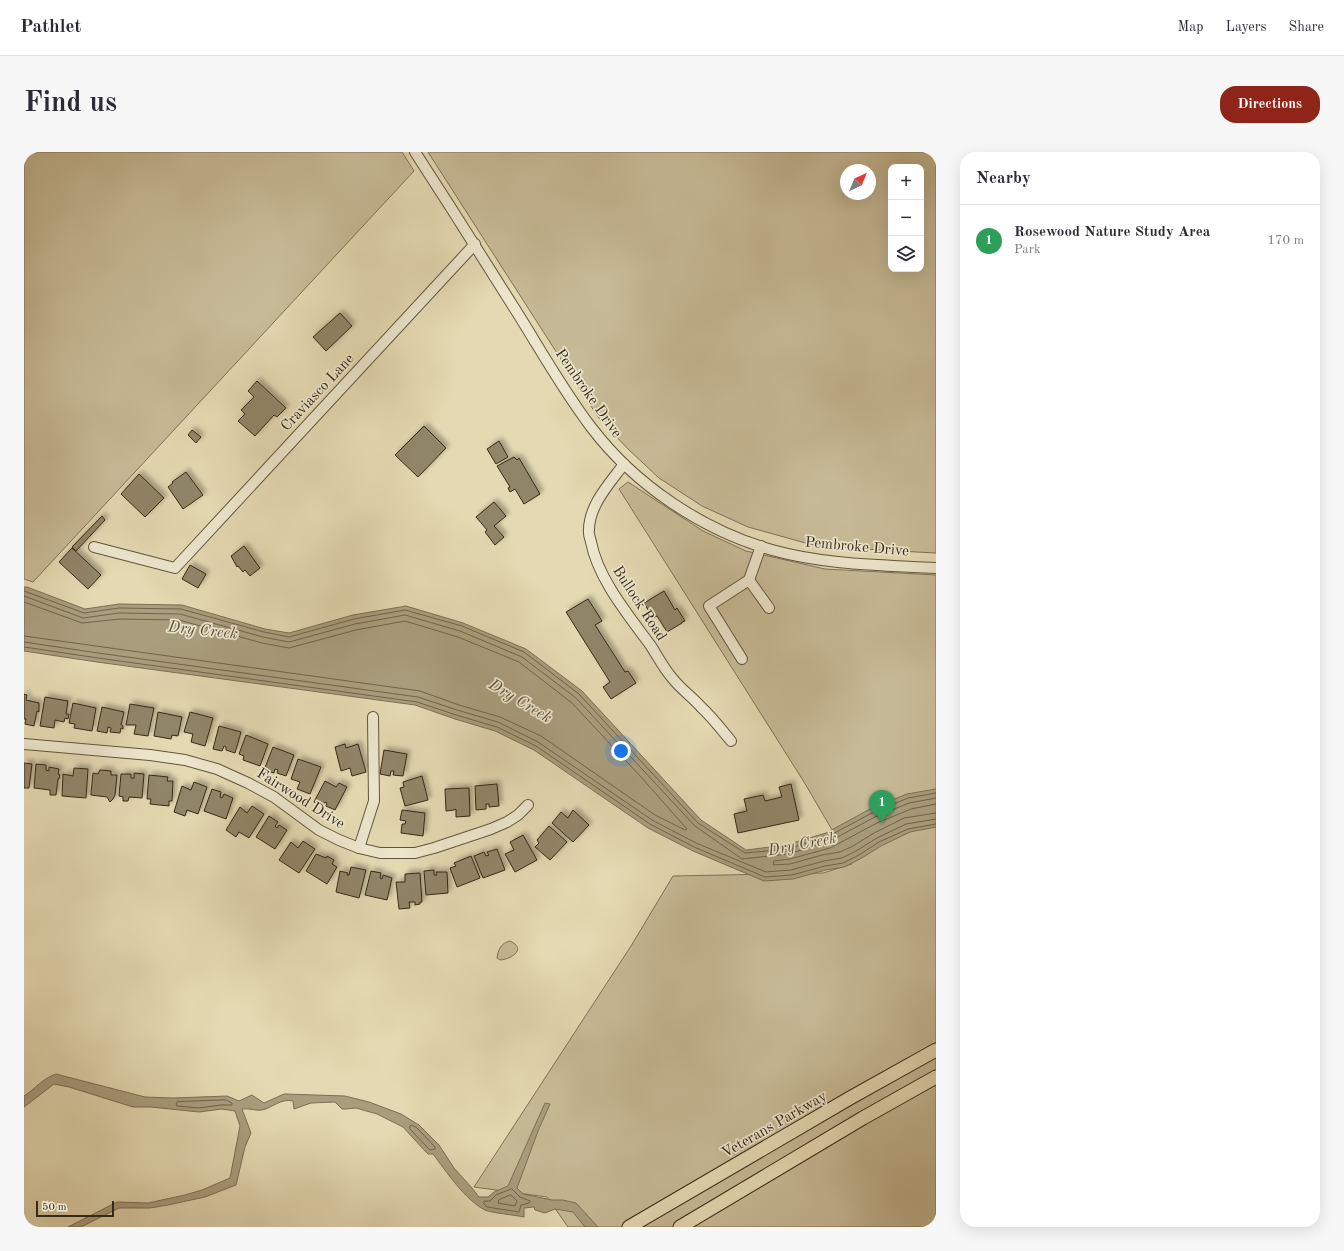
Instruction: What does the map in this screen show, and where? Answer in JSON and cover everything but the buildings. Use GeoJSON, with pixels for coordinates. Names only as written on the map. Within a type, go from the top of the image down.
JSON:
{"type":"FeatureCollection","features":[{"type":"Feature","properties":{"kind":"main road","name":"Veterans Parkway"},"geometry":{"type":"LineString","coordinates":[[630,1227],[850,1098],[936,1050]]}},
{"type":"Feature","properties":{"kind":"main road"},"geometry":{"type":"LineString","coordinates":[[680,1227],[936,1077]]}},
{"type":"Feature","properties":{"kind":"street","name":"Pembroke Drive"},"geometry":{"type":"LineString","coordinates":[[415,152],[475,244],[577,408],[605,445],[624,464],[660,494],[680,508],[726,532],[761,546],[798,556],[826,561],[936,568]]}},
{"type":"Feature","properties":{"kind":"street","name":"Craviasco Lane"},"geometry":{"type":"LineString","coordinates":[[94,547],[175,568],[475,244]]}},
{"type":"Feature","properties":{"kind":"street","name":"Bullock Road"},"geometry":{"type":"LineString","coordinates":[[624,464],[603,492],[593,509],[588,530],[592,550],[598,566],[613,593],[664,668],[731,740]]}},
{"type":"Feature","properties":{"kind":"street"},"geometry":{"type":"LineString","coordinates":[[742,659],[709,606],[749,580],[761,546]]}},
{"type":"Feature","properties":{"kind":"street"},"geometry":{"type":"LineString","coordinates":[[749,580],[769,608]]}},
{"type":"Feature","properties":{"kind":"street"},"geometry":{"type":"LineString","coordinates":[[359,848],[374,801],[373,717]]}},
{"type":"Feature","properties":{"kind":"street","name":"Fairwood Drive"},"geometry":{"type":"LineString","coordinates":[[24,744],[150,755],[185,760],[217,769],[274,796],[319,830],[359,848],[380,853],[416,853],[491,829],[518,815],[528,805]]}},
{"type":"Feature","properties":{"kind":"shaded area"},"geometry":{"type":"Polygon","coordinates":[[[24,152],[402,152],[414,171],[33,582],[24,579],[24,152]]]}},
{"type":"Feature","properties":{"kind":"shaded area"},"geometry":{"type":"Polygon","coordinates":[[[428,152],[936,152],[936,553],[809,544],[748,527],[702,506],[659,478],[628,449],[598,417],[428,152]]]}},
{"type":"Feature","properties":{"kind":"shaded area"},"geometry":{"type":"Polygon","coordinates":[[[628,482],[703,531],[746,551],[825,569],[936,575],[936,1227],[568,1227],[547,1197],[474,1187],[631,946],[673,876],[823,873],[852,864],[804,782],[619,489],[628,482]]]}},
{"type":"Feature","properties":{"kind":"shaded area"},"geometry":{"type":"Polygon","coordinates":[[[510,941],[517,947],[516,953],[509,958],[500,960],[497,958],[499,950],[504,943],[510,941]]]}},
{"type":"Feature","properties":{"kind":"water","name":"Dry Creek"},"geometry":{"type":"Polygon","coordinates":[[[24,587],[85,609],[119,604],[182,605],[265,629],[289,633],[353,615],[406,606],[463,623],[526,649],[582,691],[701,820],[746,850],[786,845],[826,833],[870,809],[907,794],[936,789],[936,827],[910,832],[881,846],[844,867],[826,870],[793,879],[764,881],[693,851],[648,828],[534,750],[495,731],[415,705],[24,651],[24,587]]]}},
{"type":"Feature","properties":{"kind":"water"},"geometry":{"type":"Polygon","coordinates":[[[56,1074],[145,1097],[174,1098],[227,1096],[239,1101],[252,1095],[264,1103],[284,1094],[345,1096],[369,1102],[401,1114],[419,1125],[439,1145],[454,1168],[479,1197],[488,1197],[494,1192],[508,1186],[545,1103],[550,1104],[538,1131],[517,1188],[523,1194],[576,1203],[598,1227],[585,1227],[573,1212],[555,1209],[545,1213],[535,1210],[534,1207],[524,1208],[524,1217],[485,1210],[463,1192],[433,1154],[428,1154],[403,1127],[377,1114],[356,1108],[342,1109],[335,1102],[311,1103],[294,1109],[293,1101],[289,1100],[262,1110],[242,1109],[251,1133],[245,1147],[236,1185],[205,1197],[168,1205],[150,1208],[119,1208],[81,1227],[68,1227],[117,1202],[148,1203],[202,1190],[230,1178],[240,1126],[235,1111],[222,1109],[199,1112],[151,1107],[133,1107],[69,1087],[54,1084],[24,1107],[24,1096],[43,1081],[56,1074]]]}},
{"type":"Feature","properties":{"kind":"place","name":"Rosewood Nature Study Area"},"geometry":{"type":"Point","coordinates":[882,823]}}]}
